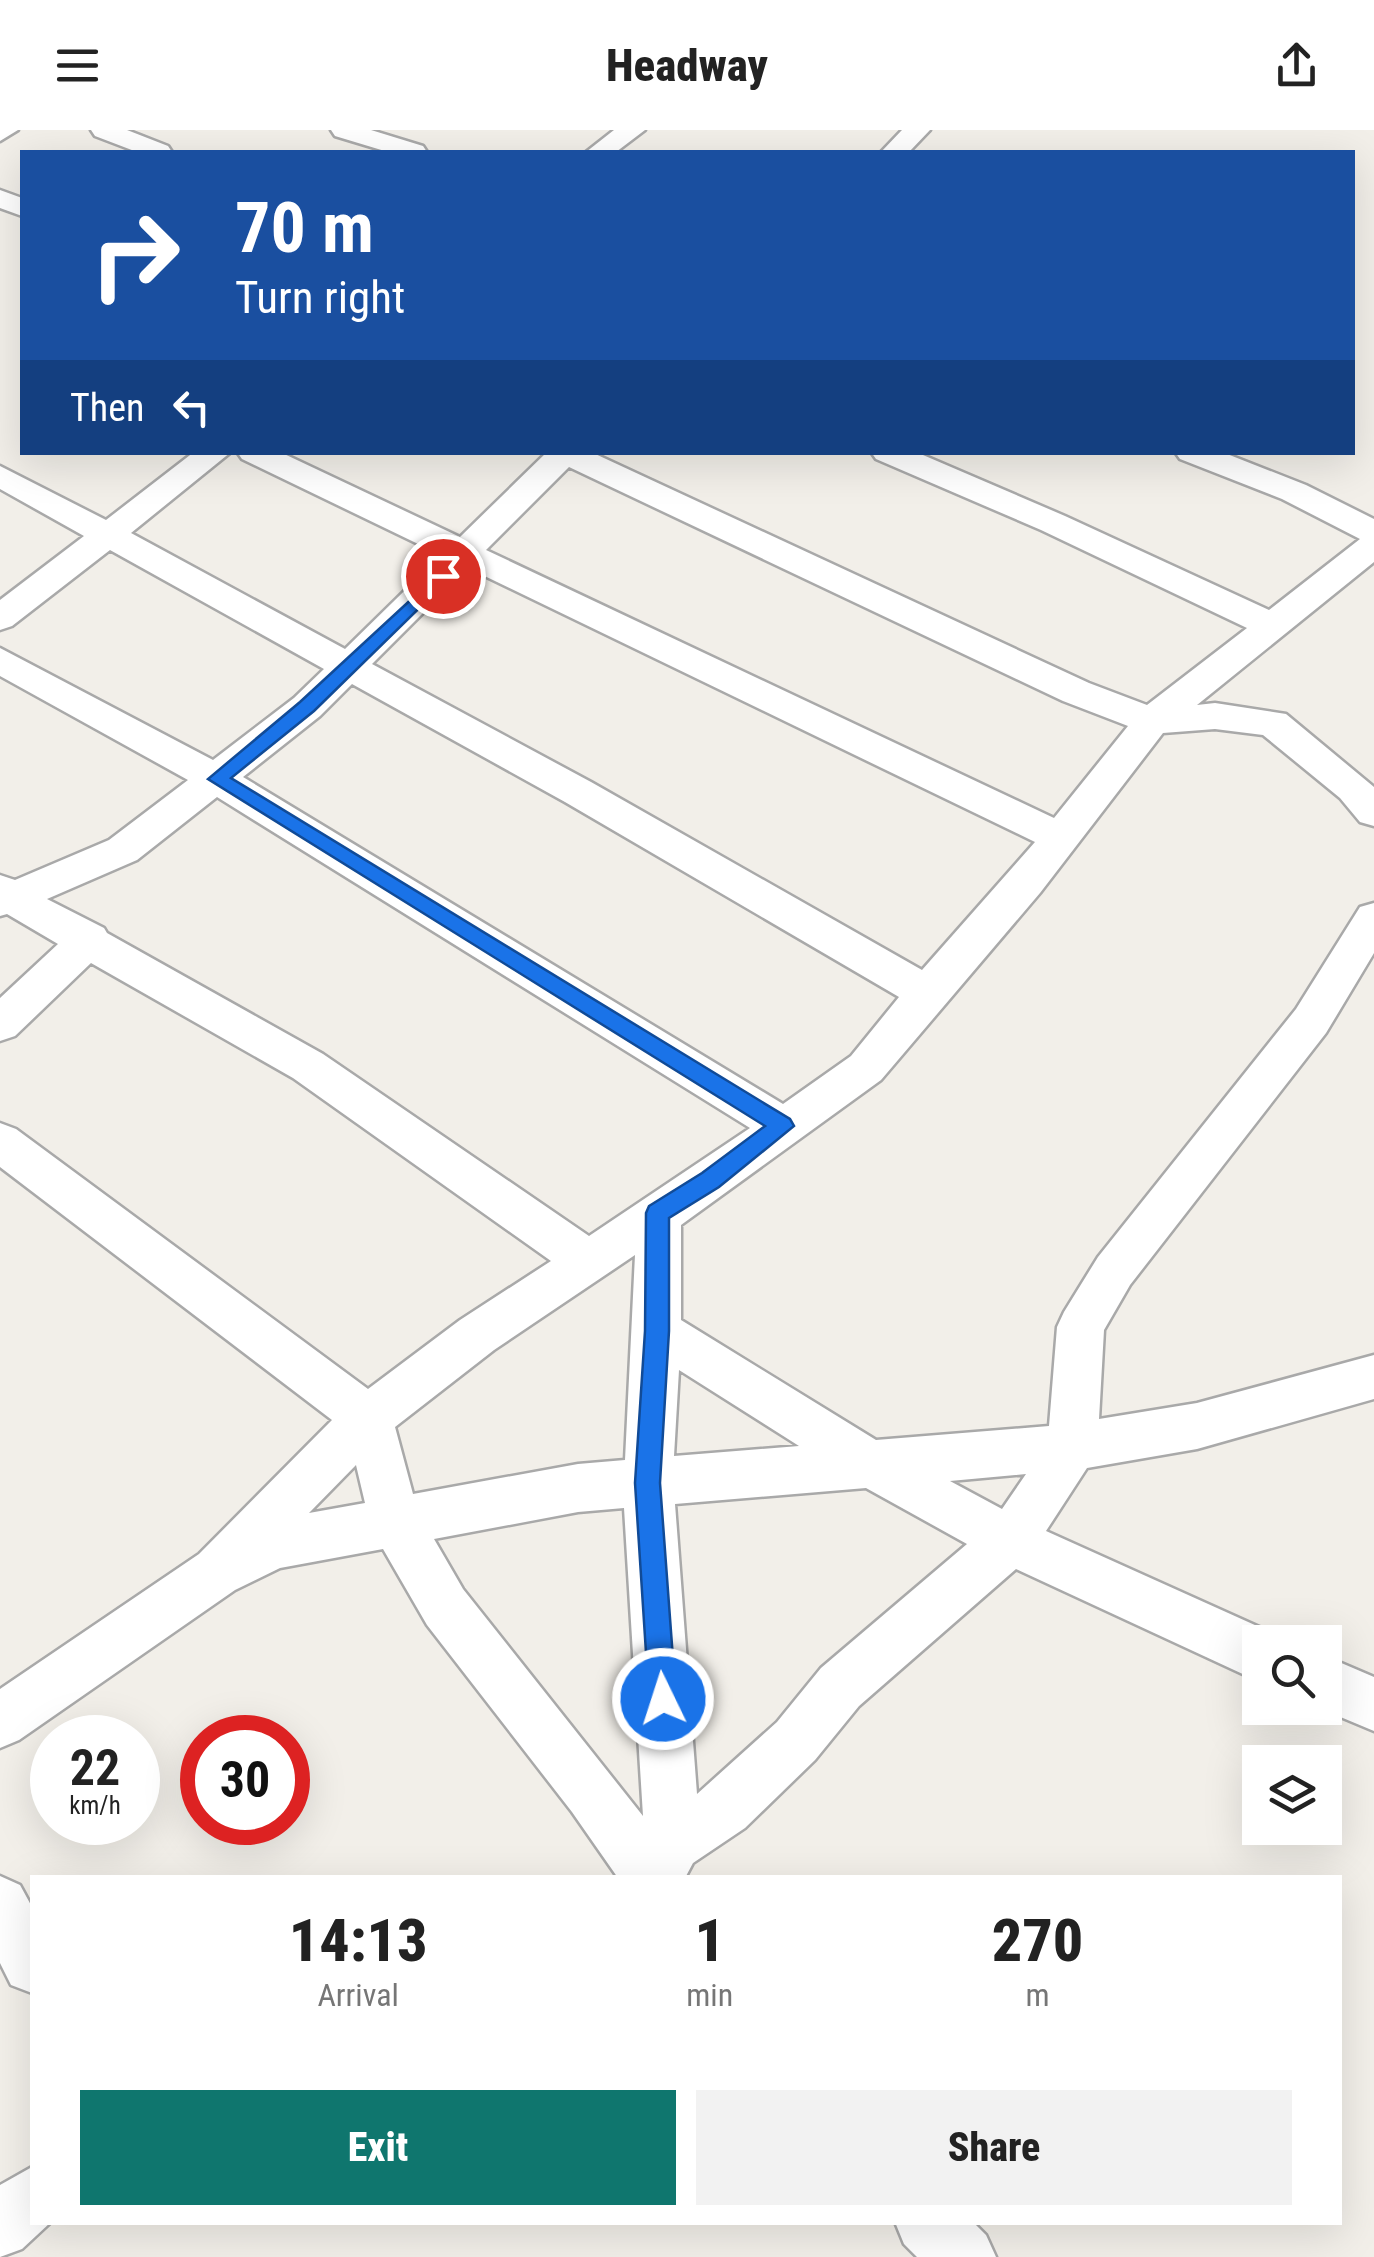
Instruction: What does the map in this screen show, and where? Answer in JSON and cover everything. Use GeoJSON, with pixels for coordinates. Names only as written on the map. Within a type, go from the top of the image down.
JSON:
{"type":"FeatureCollection","features":[{"type":"Feature","properties":{"kind":"street"},"geometry":{"type":"LineString","coordinates":[[104,130],[154,150]]}},
{"type":"Feature","properties":{"kind":"street"},"geometry":{"type":"LineString","coordinates":[[344,130],[408,150]]}},
{"type":"Feature","properties":{"kind":"street"},"geometry":{"type":"LineString","coordinates":[[602,150],[632,130]]}},
{"type":"Feature","properties":{"kind":"street"},"geometry":{"type":"LineString","coordinates":[[896,150],[917,130]]}},
{"type":"Feature","properties":{"kind":"street"},"geometry":{"type":"LineString","coordinates":[[0,618],[211,455]]}},
{"type":"Feature","properties":{"kind":"street"},"geometry":{"type":"LineString","coordinates":[[259,455],[1061,838]]}},
{"type":"Feature","properties":{"kind":"street"},"geometry":{"type":"LineString","coordinates":[[4,896],[123,850],[217,779],[307,707],[563,455]]}},
{"type":"Feature","properties":{"kind":"street"},"geometry":{"type":"LineString","coordinates":[[569,455],[1022,668],[1152,721],[1215,716],[1273,723]]}},
{"type":"Feature","properties":{"kind":"street"},"geometry":{"type":"LineString","coordinates":[[894,455],[1053,523],[1271,625]]}},
{"type":"Feature","properties":{"kind":"street"},"geometry":{"type":"LineString","coordinates":[[1199,455],[1294,492],[1374,532]]}},
{"type":"Feature","properties":{"kind":"street"},"geometry":{"type":"LineString","coordinates":[[0,476],[348,664],[927,992]]}},
{"type":"Feature","properties":{"kind":"street"},"geometry":{"type":"LineString","coordinates":[[217,1572],[368,1418],[478,1335],[710,1180],[866,1068],[1061,838],[1152,721],[1374,544]]}},
{"type":"Feature","properties":{"kind":"street"},"geometry":{"type":"LineString","coordinates":[[1235,656],[1273,723],[1353,788],[1374,812]]}},
{"type":"Feature","properties":{"kind":"street"},"geometry":{"type":"LineString","coordinates":[[0,660],[217,779],[782,1126]]}},
{"type":"Feature","properties":{"kind":"street"},"geometry":{"type":"LineString","coordinates":[[4,896],[90,939],[308,1066],[589,1262]]}},
{"type":"Feature","properties":{"kind":"street"},"geometry":{"type":"LineString","coordinates":[[660,1866],[796,1741],[840,1688],[1011,1541],[1072,1448],[1081,1327],[1114,1270],[1312,1021],[1374,918]]}},
{"type":"Feature","properties":{"kind":"street"},"geometry":{"type":"LineString","coordinates":[[0,1024],[90,939]]}},
{"type":"Feature","properties":{"kind":"street"},"geometry":{"type":"LineString","coordinates":[[0,1142],[368,1418],[396,1523],[445,1607],[592,1792],[660,1866]]}},
{"type":"Feature","properties":{"kind":"street"},"geometry":{"type":"LineString","coordinates":[[658,1213],[657,1331],[648,1483],[660,1866]]}},
{"type":"Feature","properties":{"kind":"street"},"geometry":{"type":"LineString","coordinates":[[657,1331],[873,1465],[1011,1541],[1242,1647]]}},
{"type":"Feature","properties":{"kind":"street"},"geometry":{"type":"LineString","coordinates":[[0,1721],[217,1572],[275,1544],[560,1490],[1072,1448],[1197,1426],[1374,1377]]}},
{"type":"Feature","properties":{"kind":"street"},"geometry":{"type":"LineString","coordinates":[[0,1905],[30,1960]]}},
{"type":"Feature","properties":{"kind":"street"},"geometry":{"type":"LineString","coordinates":[[0,2227],[30,2200]]}},
{"type":"Feature","properties":{"kind":"street"},"geometry":{"type":"LineString","coordinates":[[929,2225],[964,2257]]}},
{"type":"Feature","properties":{"kind":"route"},"geometry":{"type":"LineString","coordinates":[[443,576],[307,707],[217,779],[782,1126],[658,1213],[657,1331],[648,1483],[663,1699]]}}]}
